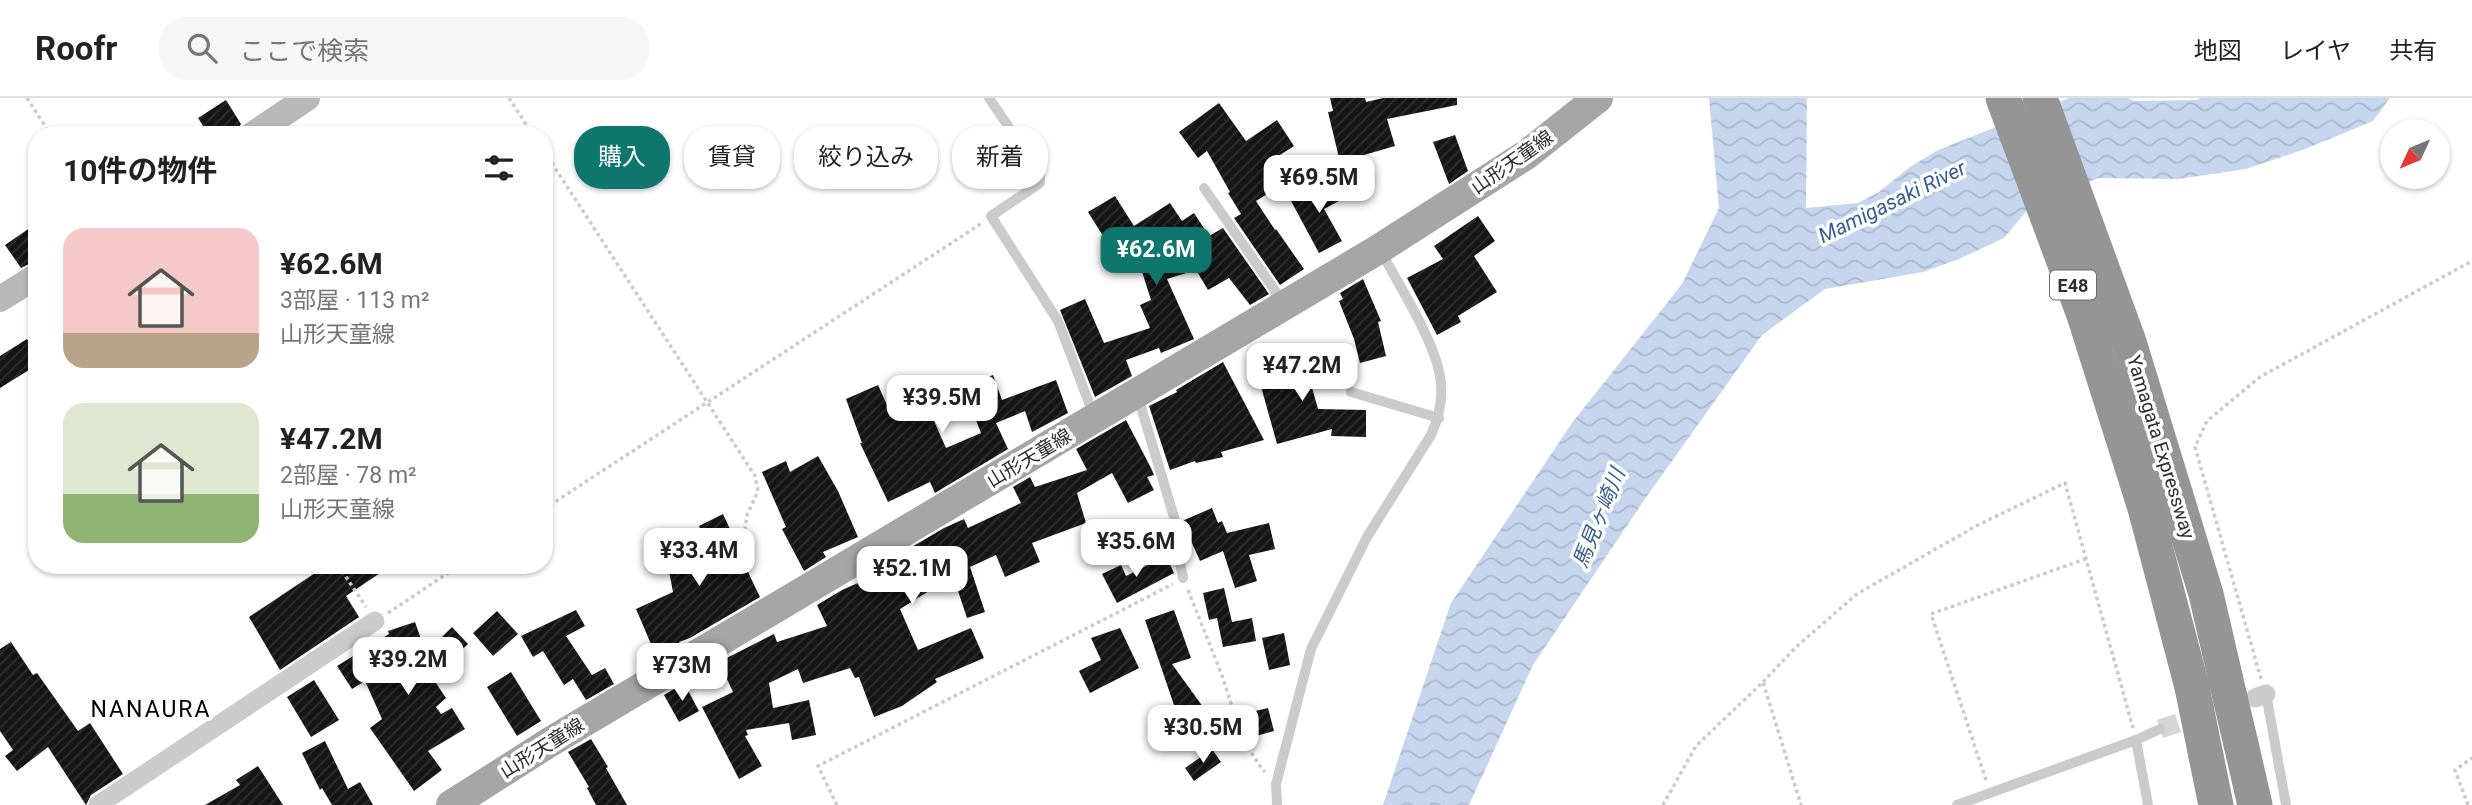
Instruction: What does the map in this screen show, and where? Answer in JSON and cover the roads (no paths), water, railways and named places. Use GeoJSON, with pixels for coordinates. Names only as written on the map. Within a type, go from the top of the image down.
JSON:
{"type":"FeatureCollection","features":[{"type":"Feature","properties":{"kind":"highway","name":"Yamagata Expressway"},"geometry":{"type":"LineString","coordinates":[[2003,98],[2084,315],[2134,475],[2192,687],[2216,805]]}},
{"type":"Feature","properties":{"kind":"highway","name":"Yamagata Expressway"},"geometry":{"type":"LineString","coordinates":[[2040,98],[2129,342],[2165,459],[2206,594],[2255,805]]}},
{"type":"Feature","properties":{"kind":"main road","name":"山形天童線"},"geometry":{"type":"LineString","coordinates":[[451,805],[550,742],[1379,248],[1526,155],[1598,98]]}},
{"type":"Feature","properties":{"kind":"street"},"geometry":{"type":"LineString","coordinates":[[265,126],[307,98]]}},
{"type":"Feature","properties":{"kind":"street"},"geometry":{"type":"LineString","coordinates":[[0,299],[28,282]]}},
{"type":"Feature","properties":{"kind":"street"},"geometry":{"type":"LineString","coordinates":[[98,805],[375,621]]}},
{"type":"Feature","properties":{"kind":"lane"},"geometry":{"type":"LineString","coordinates":[[989,98],[1040,173],[1040,183],[991,216],[1058,321],[1095,419]]}},
{"type":"Feature","properties":{"kind":"lane"},"geometry":{"type":"LineString","coordinates":[[1203,188],[1284,304]]}},
{"type":"Feature","properties":{"kind":"lane"},"geometry":{"type":"LineString","coordinates":[[1277,805],[1276,784],[1311,649],[1367,537],[1432,435],[1438,418],[1439,372],[1427,341],[1379,248]]}},
{"type":"Feature","properties":{"kind":"lane"},"geometry":{"type":"LineString","coordinates":[[1351,392],[1438,418]]}},
{"type":"Feature","properties":{"kind":"lane"},"geometry":{"type":"LineString","coordinates":[[1137,393],[1174,517],[1183,578]]}},
{"type":"Feature","properties":{"kind":"lane"},"geometry":{"type":"LineString","coordinates":[[2260,696],[2286,805]]}},
{"type":"Feature","properties":{"kind":"lane"},"geometry":{"type":"LineString","coordinates":[[1957,805],[2160,729]]}},
{"type":"Feature","properties":{"kind":"lane"},"geometry":{"type":"LineString","coordinates":[[2136,740],[2148,805]]}},
{"type":"Feature","properties":{"kind":"water"},"geometry":{"type":"Polygon","coordinates":[[[1709,98],[1807,98],[1806,208],[1858,203],[1879,192],[1910,167],[1938,150],[2069,98],[2128,98],[2134,101],[2200,98],[2390,98],[2373,121],[2305,149],[2246,169],[2178,179],[2098,178],[2029,208],[2004,238],[1959,259],[1923,272],[1825,289],[1762,335],[1647,496],[1533,665],[1469,805],[1383,805],[1451,603],[1572,423],[1682,284],[1719,208],[1709,98]]]}},
{"type":"Feature","properties":{"kind":"tunnel"},"geometry":{"type":"LineString","coordinates":[[2160,729],[2240,702]]}},
{"type":"Feature","properties":{"kind":"district","name":"NANAURA"},"geometry":{"type":"Point","coordinates":[151,709]}},
{"type":"Feature","properties":{"kind":"water label","name":"Mamigasaki River"},"geometry":{"type":"Point","coordinates":[1892,202]}},
{"type":"Feature","properties":{"kind":"water label","name":"馬見ヶ崎川"},"geometry":{"type":"Point","coordinates":[1599,518]}}]}
